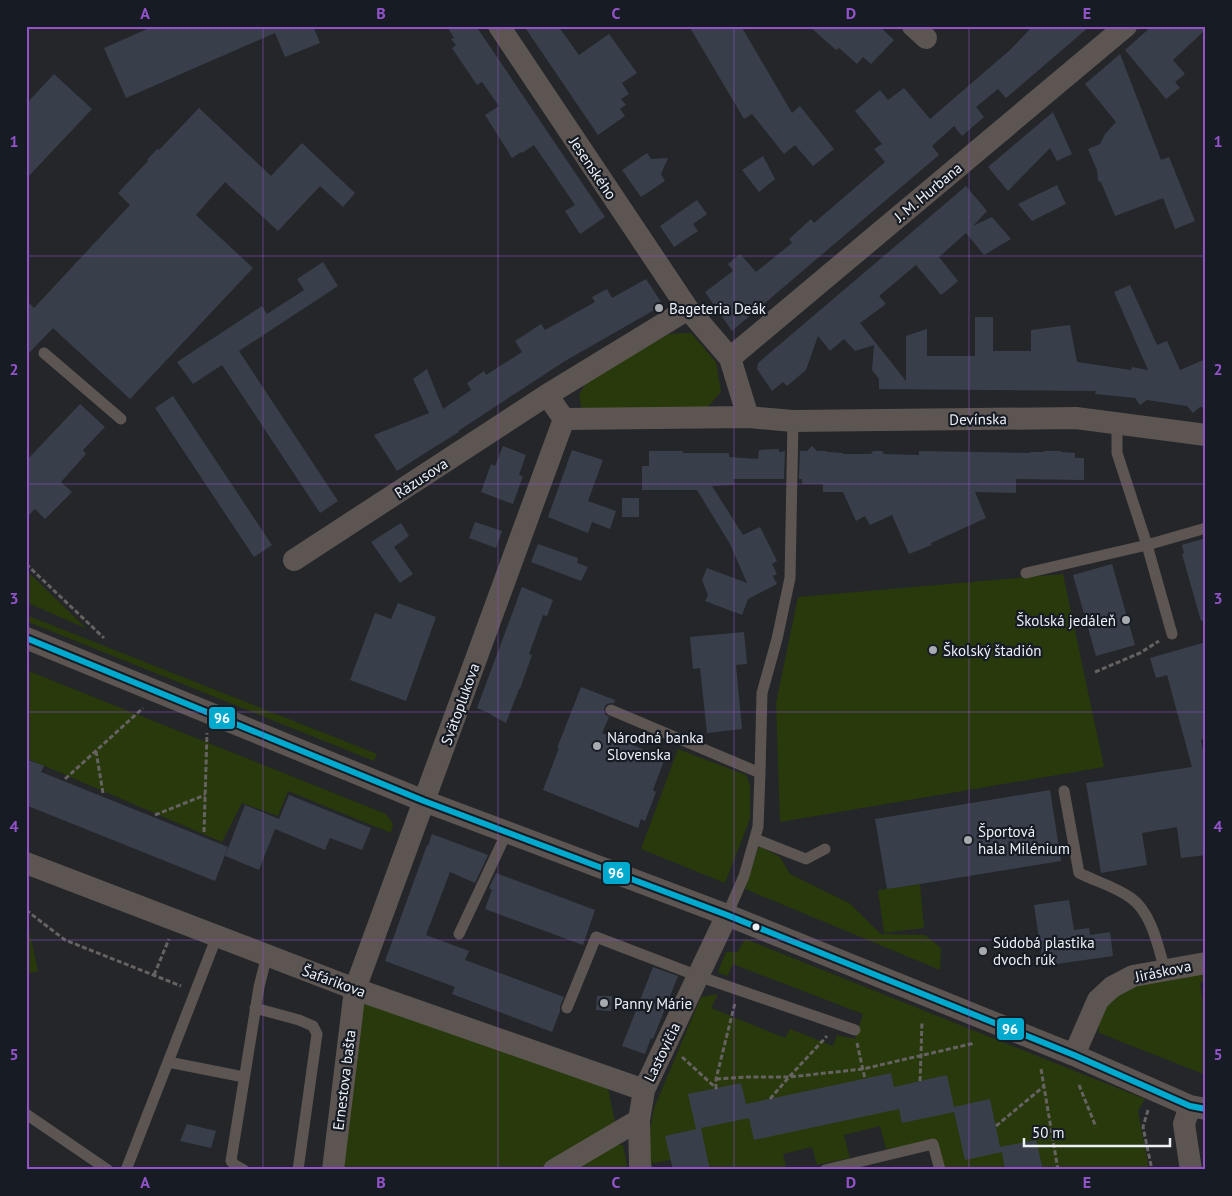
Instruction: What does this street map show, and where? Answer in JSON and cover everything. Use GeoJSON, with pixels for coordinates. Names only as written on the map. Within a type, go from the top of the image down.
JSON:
{"type":"FeatureCollection","features":[{"type":"Feature","properties":{"kind":"street","name":"Jesenského"},"geometry":{"type":"LineString","coordinates":[[499,26],[688,309],[730,358]]}},
{"type":"Feature","properties":{"kind":"street","name":"J. M. Hurbana"},"geometry":{"type":"LineString","coordinates":[[730,358],[1126,26]]}},
{"type":"Feature","properties":{"kind":"street","name":"Rázusova"},"geometry":{"type":"LineString","coordinates":[[294,560],[547,395],[688,309]]}},
{"type":"Feature","properties":{"kind":"street"},"geometry":{"type":"LineString","coordinates":[[730,358],[748,417]]}},
{"type":"Feature","properties":{"kind":"street"},"geometry":{"type":"LineString","coordinates":[[547,395],[564,419]]}},
{"type":"Feature","properties":{"kind":"street","name":"Devínska"},"geometry":{"type":"LineString","coordinates":[[564,419],[748,417],[793,421],[1076,418],[1206,435]]}},
{"type":"Feature","properties":{"kind":"street","name":"Svätoplukova"},"geometry":{"type":"LineString","coordinates":[[355,989],[564,419]]}},
{"type":"Feature","properties":{"kind":"street"},"geometry":{"type":"LineString","coordinates":[[26,638],[424,801],[727,915],[1198,1107],[1184,1124],[1191,1170]]}},
{"type":"Feature","properties":{"kind":"street","name":"Šafárikova"},"geometry":{"type":"LineString","coordinates":[[26,863],[355,989],[644,1090]]}},
{"type":"Feature","properties":{"kind":"street","name":"Lastovičia"},"geometry":{"type":"LineString","coordinates":[[641,1170],[639,1120],[644,1090],[727,915]]}},
{"type":"Feature","properties":{"kind":"street","name":"Jiráskova"},"geometry":{"type":"LineString","coordinates":[[1074,1056],[1098,1000],[1112,987],[1133,976],[1206,963]]}},
{"type":"Feature","properties":{"kind":"street","name":"Ernestova bašta"},"geometry":{"type":"LineString","coordinates":[[333,1170],[355,989]]}},
{"type":"Feature","properties":{"kind":"street"},"geometry":{"type":"LineString","coordinates":[[554,1170],[639,1120]]}},
{"type":"Feature","properties":{"kind":"lane"},"geometry":{"type":"LineString","coordinates":[[44,353],[120,419]]}},
{"type":"Feature","properties":{"kind":"lane"},"geometry":{"type":"LineString","coordinates":[[727,915],[744,876],[758,827],[762,693],[777,639],[790,578],[793,421]]}},
{"type":"Feature","properties":{"kind":"lane"},"geometry":{"type":"LineString","coordinates":[[1117,423],[1116,453],[1147,544],[1172,634]]}},
{"type":"Feature","properties":{"kind":"lane"},"geometry":{"type":"LineString","coordinates":[[1026,573],[1206,528]]}},
{"type":"Feature","properties":{"kind":"lane"},"geometry":{"type":"LineString","coordinates":[[612,710],[760,773]]}},
{"type":"Feature","properties":{"kind":"lane"},"geometry":{"type":"LineString","coordinates":[[1064,791],[1079,873],[1132,898],[1144,912],[1152,928],[1165,970]]}},
{"type":"Feature","properties":{"kind":"lane"},"geometry":{"type":"LineString","coordinates":[[459,934],[507,832]]}},
{"type":"Feature","properties":{"kind":"lane"},"geometry":{"type":"LineString","coordinates":[[755,839],[806,859],[825,849]]}},
{"type":"Feature","properties":{"kind":"lane"},"geometry":{"type":"LineString","coordinates":[[126,1170],[217,936]]}},
{"type":"Feature","properties":{"kind":"lane"},"geometry":{"type":"LineString","coordinates":[[567,1008],[596,937],[698,976],[854,1030]]}},
{"type":"Feature","properties":{"kind":"lane"},"geometry":{"type":"LineString","coordinates":[[244,1170],[231,1161],[258,987],[267,956]]}},
{"type":"Feature","properties":{"kind":"lane"},"geometry":{"type":"LineString","coordinates":[[255,1008],[299,1020],[313,1026],[316,1034],[298,1170]]}},
{"type":"Feature","properties":{"kind":"lane"},"geometry":{"type":"LineString","coordinates":[[168,1062],[244,1077]]}},
{"type":"Feature","properties":{"kind":"lane"},"geometry":{"type":"LineString","coordinates":[[26,1114],[108,1170]]}},
{"type":"Feature","properties":{"kind":"lane"},"geometry":{"type":"LineString","coordinates":[[824,1170],[933,1144],[940,1170]]}},
{"type":"Feature","properties":{"kind":"path"},"geometry":{"type":"LineString","coordinates":[[26,564],[104,638]]}},
{"type":"Feature","properties":{"kind":"path"},"geometry":{"type":"LineString","coordinates":[[1095,672],[1140,653],[1172,634]]}},
{"type":"Feature","properties":{"kind":"path"},"geometry":{"type":"LineString","coordinates":[[65,779],[143,708]]}},
{"type":"Feature","properties":{"kind":"path"},"geometry":{"type":"LineString","coordinates":[[204,832],[207,733]]}},
{"type":"Feature","properties":{"kind":"path"},"geometry":{"type":"LineString","coordinates":[[96,751],[103,793]]}},
{"type":"Feature","properties":{"kind":"path"},"geometry":{"type":"LineString","coordinates":[[155,815],[205,795]]}},
{"type":"Feature","properties":{"kind":"path"},"geometry":{"type":"LineString","coordinates":[[26,910],[66,940],[166,980]]}},
{"type":"Feature","properties":{"kind":"path"},"geometry":{"type":"LineString","coordinates":[[154,975],[177,921]]}},
{"type":"Feature","properties":{"kind":"path"},"geometry":{"type":"LineString","coordinates":[[666,1043],[716,1088],[716,1079],[738,990]]}},
{"type":"Feature","properties":{"kind":"path"},"geometry":{"type":"LineString","coordinates":[[920,1081],[922,1022]]}},
{"type":"Feature","properties":{"kind":"path"},"geometry":{"type":"LineString","coordinates":[[770,1099],[839,1024]]}},
{"type":"Feature","properties":{"kind":"path"},"geometry":{"type":"LineString","coordinates":[[854,1030],[865,1079]]}},
{"type":"Feature","properties":{"kind":"path"},"geometry":{"type":"LineString","coordinates":[[716,1079],[789,1077],[863,1068],[975,1043]]}},
{"type":"Feature","properties":{"kind":"path"},"geometry":{"type":"LineString","coordinates":[[1041,1070],[1058,1170]]}},
{"type":"Feature","properties":{"kind":"path"},"geometry":{"type":"LineString","coordinates":[[1079,1085],[1096,1127]]}},
{"type":"Feature","properties":{"kind":"path"},"geometry":{"type":"LineString","coordinates":[[996,1126],[1044,1087]]}},
{"type":"Feature","properties":{"kind":"path"},"geometry":{"type":"LineString","coordinates":[[1148,1110],[1143,1127],[1152,1170]]}},
{"type":"Feature","properties":{"kind":"green space"},"geometry":{"type":"Polygon","coordinates":[[[691,333],[716,362],[721,392],[706,409],[582,411],[579,395],[587,381],[669,334],[691,333]]]}},
{"type":"Feature","properties":{"kind":"green space"},"geometry":{"type":"Polygon","coordinates":[[[27,571],[87,629],[26,602],[27,571]]]}},
{"type":"Feature","properties":{"kind":"green space","name":"Školský štadión"},"geometry":{"type":"Polygon","coordinates":[[[1063,574],[1104,767],[780,822],[776,703],[798,597],[1063,574]]]}},
{"type":"Feature","properties":{"kind":"green space"},"geometry":{"type":"Polygon","coordinates":[[[26,615],[377,754],[374,761],[26,621],[26,615]]]}},
{"type":"Feature","properties":{"kind":"green space"},"geometry":{"type":"Polygon","coordinates":[[[26,670],[386,814],[393,824],[391,833],[288,791],[278,816],[242,803],[222,842],[26,758],[26,670]]]}},
{"type":"Feature","properties":{"kind":"green space"},"geometry":{"type":"Polygon","coordinates":[[[678,749],[746,775],[750,785],[750,819],[725,883],[641,849],[678,749]]]}},
{"type":"Feature","properties":{"kind":"green space"},"geometry":{"type":"Polygon","coordinates":[[[759,846],[780,857],[790,874],[849,903],[881,934],[925,935],[941,948],[940,970],[745,889],[759,846]]]}},
{"type":"Feature","properties":{"kind":"green space"},"geometry":{"type":"Polygon","coordinates":[[[920,884],[924,928],[884,933],[878,890],[920,884]]]}},
{"type":"Feature","properties":{"kind":"green space"},"geometry":{"type":"Polygon","coordinates":[[[26,916],[38,971],[26,974],[26,916]]]}},
{"type":"Feature","properties":{"kind":"green space"},"geometry":{"type":"Polygon","coordinates":[[[745,939],[1145,1099],[1138,1111],[1149,1170],[945,1170],[937,1140],[886,1149],[880,1126],[844,1135],[850,1158],[817,1165],[812,1147],[783,1154],[787,1170],[704,1170],[700,1155],[648,1164],[645,1156],[654,1108],[701,997],[718,994],[711,1008],[785,1038],[790,1029],[833,1046],[837,1035],[855,1039],[863,1014],[733,964],[727,976],[718,972],[726,952],[738,952],[745,939]]]}},
{"type":"Feature","properties":{"kind":"green space"},"geometry":{"type":"Polygon","coordinates":[[[1206,969],[1206,981],[1200,983],[1206,1022],[1206,1075],[1099,1033],[1098,1023],[1105,1007],[1133,983],[1206,969]]]}},
{"type":"Feature","properties":{"kind":"green space"},"geometry":{"type":"Polygon","coordinates":[[[355,989],[607,1083],[616,1127],[554,1170],[333,1170],[355,989]]]}},
{"type":"Feature","properties":{"kind":"green space"},"geometry":{"type":"Polygon","coordinates":[[[612,1144],[623,1145],[628,1170],[569,1170],[612,1144]]]}},
{"type":"Feature","properties":{"kind":"building"},"geometry":{"type":"Polygon","coordinates":[[[154,26],[313,26],[320,43],[285,57],[275,33],[126,98],[104,48],[154,26]]]}},
{"type":"Feature","properties":{"kind":"building"},"geometry":{"type":"Polygon","coordinates":[[[447,26],[476,26],[605,217],[580,234],[565,211],[575,205],[534,145],[512,158],[485,115],[499,106],[482,82],[477,85],[452,48],[456,45],[451,39],[454,38],[447,26]]]}},
{"type":"Feature","properties":{"kind":"building"},"geometry":{"type":"Polygon","coordinates":[[[524,26],[558,26],[579,55],[609,34],[637,73],[622,83],[629,94],[621,99],[626,105],[620,109],[625,116],[598,135],[524,26]]]}},
{"type":"Feature","properties":{"kind":"building"},"geometry":{"type":"Polygon","coordinates":[[[689,26],[741,26],[792,113],[800,106],[834,149],[813,166],[795,145],[784,154],[752,114],[744,119],[689,26]]]}},
{"type":"Feature","properties":{"kind":"building"},"geometry":{"type":"Polygon","coordinates":[[[809,26],[879,26],[894,40],[871,64],[863,57],[857,64],[839,48],[836,50],[809,26]]]}},
{"type":"Feature","properties":{"kind":"building"},"geometry":{"type":"Polygon","coordinates":[[[1033,26],[1090,26],[1006,98],[998,89],[976,107],[984,117],[962,136],[954,126],[932,146],[939,155],[732,331],[705,292],[733,271],[728,264],[740,254],[756,272],[792,243],[789,239],[811,219],[814,223],[885,162],[874,149],[882,144],[855,111],[880,90],[888,100],[904,88],[930,119],[1010,50],[1033,26]]]}},
{"type":"Feature","properties":{"kind":"building"},"geometry":{"type":"Polygon","coordinates":[[[1152,26],[1206,26],[1206,29],[1173,60],[1185,74],[1175,82],[1180,88],[1166,99],[1125,50],[1152,26]]]}},
{"type":"Feature","properties":{"kind":"building"},"geometry":{"type":"Polygon","coordinates":[[[1120,54],[1161,160],[1169,157],[1195,221],[1175,229],[1163,198],[1115,216],[1101,182],[1098,181],[1097,170],[1088,149],[1100,144],[1105,134],[1116,122],[1085,84],[1120,54]]]}},
{"type":"Feature","properties":{"kind":"building"},"geometry":{"type":"Polygon","coordinates":[[[54,74],[92,109],[26,179],[26,104],[54,74]]]}},
{"type":"Feature","properties":{"kind":"building"},"geometry":{"type":"Polygon","coordinates":[[[199,108],[271,176],[302,143],[355,193],[343,207],[320,186],[278,231],[225,182],[196,215],[253,268],[130,399],[53,328],[26,356],[26,300],[34,308],[130,205],[118,193],[157,149],[159,150],[199,108]]]}},
{"type":"Feature","properties":{"kind":"building"},"geometry":{"type":"Polygon","coordinates":[[[1053,112],[1072,154],[1057,161],[1050,148],[1008,191],[988,167],[1053,112]]]}},
{"type":"Feature","properties":{"kind":"building"},"geometry":{"type":"Polygon","coordinates":[[[647,153],[651,159],[668,158],[661,174],[665,181],[641,197],[622,170],[647,153]]]}},
{"type":"Feature","properties":{"kind":"building"},"geometry":{"type":"Polygon","coordinates":[[[763,156],[775,179],[759,192],[742,170],[763,156]]]}},
{"type":"Feature","properties":{"kind":"building"},"geometry":{"type":"Polygon","coordinates":[[[1057,185],[1066,204],[1032,221],[1018,204],[1057,185]]]}},
{"type":"Feature","properties":{"kind":"building"},"geometry":{"type":"Polygon","coordinates":[[[966,186],[987,211],[973,226],[992,217],[1011,239],[984,255],[966,233],[939,257],[958,281],[950,288],[941,295],[916,265],[879,296],[886,304],[860,323],[906,381],[906,336],[927,329],[927,356],[975,356],[975,317],[993,317],[993,351],[1031,351],[1031,330],[1070,325],[1077,362],[1131,370],[1132,367],[1148,370],[1114,292],[1130,285],[1157,345],[1167,341],[1180,370],[1206,359],[1206,408],[1200,407],[1193,413],[1187,406],[1147,400],[1140,405],[1135,398],[1095,394],[1096,391],[879,389],[879,379],[872,370],[874,345],[855,351],[844,339],[830,351],[818,336],[806,370],[787,386],[783,382],[772,391],[757,369],[758,363],[966,186]]]}},
{"type":"Feature","properties":{"kind":"building"},"geometry":{"type":"Polygon","coordinates":[[[697,200],[707,214],[693,224],[698,231],[674,247],[660,226],[697,200]]]}},
{"type":"Feature","properties":{"kind":"building"},"geometry":{"type":"Polygon","coordinates":[[[323,262],[338,286],[239,351],[338,501],[320,513],[222,365],[193,384],[177,362],[262,306],[267,314],[304,290],[297,279],[323,262]]]}},
{"type":"Feature","properties":{"kind":"building"},"geometry":{"type":"Polygon","coordinates":[[[646,279],[663,305],[565,361],[397,471],[374,435],[429,413],[413,379],[427,369],[443,409],[471,390],[467,383],[484,371],[486,375],[522,352],[515,341],[541,324],[545,330],[595,302],[592,297],[607,289],[612,298],[646,279]]]}},
{"type":"Feature","properties":{"kind":"building"},"geometry":{"type":"Polygon","coordinates":[[[173,396],[272,545],[254,557],[155,408],[173,396]]]}},
{"type":"Feature","properties":{"kind":"building"},"geometry":{"type":"Polygon","coordinates":[[[80,404],[105,427],[83,450],[86,454],[61,482],[72,492],[45,519],[35,509],[26,518],[26,461],[80,404]]]}},
{"type":"Feature","properties":{"kind":"building"},"geometry":{"type":"Polygon","coordinates":[[[503,446],[526,455],[519,475],[523,476],[513,504],[481,492],[491,464],[495,466],[503,446]]]}},
{"type":"Feature","properties":{"kind":"building"},"geometry":{"type":"Polygon","coordinates":[[[812,446],[817,451],[843,454],[871,454],[873,451],[882,451],[884,454],[919,455],[919,451],[1030,453],[1061,451],[1075,453],[1075,458],[1084,458],[1084,480],[1016,479],[1016,493],[975,492],[986,518],[931,543],[932,545],[909,554],[892,515],[870,525],[865,516],[856,521],[843,492],[823,492],[823,484],[802,484],[802,479],[799,479],[800,451],[807,451],[812,446]]]}},
{"type":"Feature","properties":{"kind":"building"},"geometry":{"type":"Polygon","coordinates":[[[779,449],[779,452],[785,451],[784,479],[733,479],[734,485],[712,486],[743,535],[760,527],[777,561],[772,564],[777,574],[773,576],[777,584],[748,599],[742,615],[705,601],[708,595],[702,580],[707,568],[747,583],[730,544],[697,490],[642,490],[642,466],[649,466],[649,451],[729,453],[729,457],[758,459],[759,450],[779,449]]]}},
{"type":"Feature","properties":{"kind":"building"},"geometry":{"type":"Polygon","coordinates":[[[572,450],[603,460],[588,501],[616,511],[610,529],[592,522],[588,533],[548,517],[572,450]]]}},
{"type":"Feature","properties":{"kind":"building"},"geometry":{"type":"Polygon","coordinates":[[[622,498],[639,498],[639,517],[622,517],[622,498]]]}},
{"type":"Feature","properties":{"kind":"building"},"geometry":{"type":"Polygon","coordinates":[[[475,522],[502,531],[496,548],[469,538],[475,522]]]}},
{"type":"Feature","properties":{"kind":"building"},"geometry":{"type":"Polygon","coordinates":[[[401,523],[409,536],[394,547],[413,574],[400,583],[371,542],[401,523]]]}},
{"type":"Feature","properties":{"kind":"building"},"geometry":{"type":"Polygon","coordinates":[[[1206,538],[1206,620],[1201,621],[1182,554],[1184,553],[1182,545],[1206,538]]]}},
{"type":"Feature","properties":{"kind":"building"},"geometry":{"type":"Polygon","coordinates":[[[538,544],[578,558],[577,563],[588,567],[581,581],[531,562],[538,544]]]}},
{"type":"Feature","properties":{"kind":"building"},"geometry":{"type":"Polygon","coordinates":[[[1112,564],[1135,645],[1096,656],[1073,575],[1112,564]]]}},
{"type":"Feature","properties":{"kind":"building"},"geometry":{"type":"Polygon","coordinates":[[[522,587],[553,600],[547,616],[543,615],[529,654],[532,655],[506,723],[477,708],[522,587]]]}},
{"type":"Feature","properties":{"kind":"building"},"geometry":{"type":"Polygon","coordinates":[[[398,603],[436,617],[406,701],[350,680],[375,613],[391,619],[398,603]]]}},
{"type":"Feature","properties":{"kind":"building"},"geometry":{"type":"Polygon","coordinates":[[[744,632],[747,664],[736,665],[742,729],[707,733],[700,668],[693,669],[690,637],[744,632]]]}},
{"type":"Feature","properties":{"kind":"building"},"geometry":{"type":"Polygon","coordinates":[[[1206,642],[1206,738],[1201,740],[1206,765],[1206,855],[1181,858],[1177,827],[1142,833],[1147,865],[1101,873],[1086,783],[1192,767],[1167,675],[1156,678],[1150,658],[1206,642]]]}},
{"type":"Feature","properties":{"kind":"building","name":"Národná banka Slovenska"},"geometry":{"type":"Polygon","coordinates":[[[581,687],[615,700],[614,703],[607,704],[604,708],[605,714],[609,717],[602,733],[665,758],[653,790],[656,792],[645,821],[641,819],[638,828],[543,790],[581,687]]]}},
{"type":"Feature","properties":{"kind":"building"},"geometry":{"type":"Polygon","coordinates":[[[26,759],[44,766],[41,772],[228,847],[215,881],[28,806],[26,807],[26,759]]]}},
{"type":"Feature","properties":{"kind":"building","name":"Športová hala Milénium"},"geometry":{"type":"Polygon","coordinates":[[[1050,790],[1061,861],[887,889],[875,819],[1050,790]]]}},
{"type":"Feature","properties":{"kind":"building"},"geometry":{"type":"Polygon","coordinates":[[[289,795],[371,828],[362,850],[330,838],[325,850],[275,829],[259,870],[225,856],[245,805],[279,819],[289,795]]]}},
{"type":"Feature","properties":{"kind":"building"},"geometry":{"type":"Polygon","coordinates":[[[432,834],[488,855],[475,883],[450,872],[426,935],[469,951],[465,960],[564,997],[552,1032],[452,994],[455,987],[385,961],[432,834]]]}},
{"type":"Feature","properties":{"kind":"building"},"geometry":{"type":"Polygon","coordinates":[[[496,873],[595,910],[583,945],[485,909],[492,890],[489,888],[496,873]]]}},
{"type":"Feature","properties":{"kind":"building"},"geometry":{"type":"Polygon","coordinates":[[[1069,900],[1074,930],[1089,928],[1090,935],[1110,932],[1113,956],[1043,966],[1034,905],[1069,900]]]}},
{"type":"Feature","properties":{"kind":"building"},"geometry":{"type":"Polygon","coordinates":[[[653,967],[678,976],[653,1039],[651,1038],[645,1054],[622,1046],[653,967]]]}},
{"type":"Feature","properties":{"kind":"building","name":"Panny Márie"},"geometry":{"type":"Polygon","coordinates":[[[597,996],[612,996],[611,1011],[596,1010],[597,996]]]}},
{"type":"Feature","properties":{"kind":"building"},"geometry":{"type":"Polygon","coordinates":[[[891,1073],[894,1087],[947,1075],[954,1107],[990,1099],[1000,1147],[1036,1140],[1043,1170],[1005,1170],[1002,1152],[965,1160],[954,1112],[902,1123],[899,1109],[754,1140],[749,1118],[696,1129],[688,1094],[741,1083],[746,1104],[891,1073]]]}},
{"type":"Feature","properties":{"kind":"building"},"geometry":{"type":"Polygon","coordinates":[[[187,1124],[216,1131],[211,1148],[180,1141],[187,1124]]]}},
{"type":"Feature","properties":{"kind":"building"},"geometry":{"type":"Polygon","coordinates":[[[701,1128],[710,1170],[673,1170],[665,1136],[701,1128]]]}},
{"type":"Feature","properties":{"kind":"transit line","name":"96"},"geometry":{"type":"LineString","coordinates":[[26,638],[424,801],[727,915],[1074,1055],[1190,1106],[1206,1109]]}},
{"type":"Feature","properties":{"kind":"place","name":"Bageteria Deák"},"geometry":{"type":"Point","coordinates":[659,308]}},
{"type":"Feature","properties":{"kind":"place","name":"Školská jedáleň"},"geometry":{"type":"Point","coordinates":[1126,620]}},
{"type":"Feature","properties":{"kind":"place","name":"Školský štadión"},"geometry":{"type":"Point","coordinates":[933,650]}},
{"type":"Feature","properties":{"kind":"place","name":"Národná banka Slovenska"},"geometry":{"type":"Point","coordinates":[597,746]}},
{"type":"Feature","properties":{"kind":"place","name":"Športová hala Milénium"},"geometry":{"type":"Point","coordinates":[968,840]}},
{"type":"Feature","properties":{"kind":"place","name":"Súdobá plastika dvoch rúk"},"geometry":{"type":"Point","coordinates":[983,951]}},
{"type":"Feature","properties":{"kind":"place","name":"Panny Márie"},"geometry":{"type":"Point","coordinates":[604,1003]}}]}
